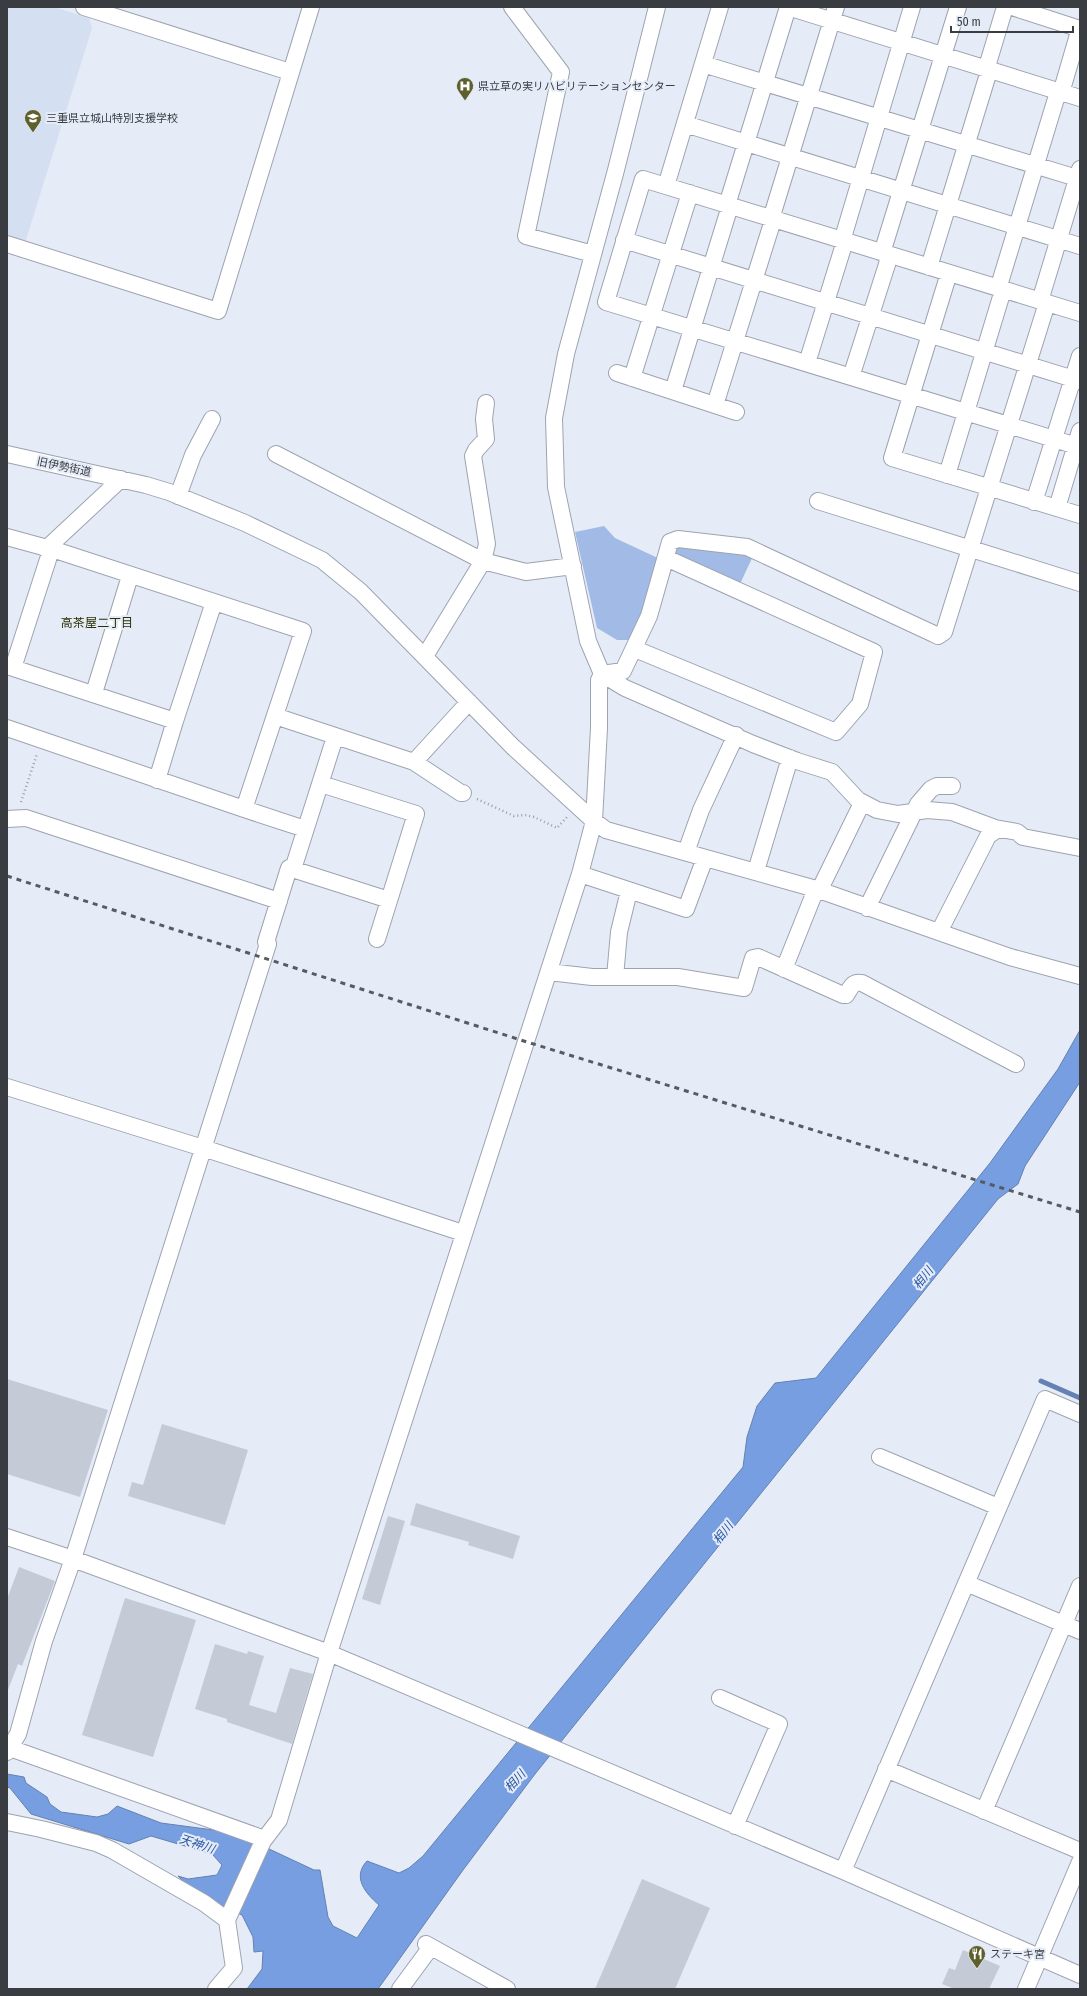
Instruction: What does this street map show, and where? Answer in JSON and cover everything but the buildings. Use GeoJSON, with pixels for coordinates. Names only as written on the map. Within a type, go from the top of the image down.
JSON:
{"type":"FeatureCollection","features":[{"type":"Feature","properties":{"kind":"street"},"geometry":{"type":"LineString","coordinates":[[84,7],[290,72]]}},
{"type":"Feature","properties":{"kind":"street"},"geometry":{"type":"LineString","coordinates":[[7,244],[218,311],[311,7]]}},
{"type":"Feature","properties":{"kind":"street"},"geometry":{"type":"LineString","coordinates":[[512,7],[561,72],[526,236],[594,254]]}},
{"type":"Feature","properties":{"kind":"street"},"geometry":{"type":"LineString","coordinates":[[657,7],[594,254],[566,354],[554,418],[556,487],[588,641],[602,674],[625,688],[790,758],[832,772],[862,802],[877,810],[892,814],[927,810],[952,812],[979,824],[1018,832],[1023,837],[1080,848]]}},
{"type":"Feature","properties":{"kind":"street"},"geometry":{"type":"LineString","coordinates":[[666,186],[720,7]]}},
{"type":"Feature","properties":{"kind":"street"},"geometry":{"type":"LineString","coordinates":[[673,391],[711,267],[746,143],[788,7],[834,14],[902,43],[1080,98]]}},
{"type":"Feature","properties":{"kind":"street"},"geometry":{"type":"LineString","coordinates":[[807,363],[912,7]]}},
{"type":"Feature","properties":{"kind":"street"},"geometry":{"type":"LineString","coordinates":[[851,377],[870,316],[901,191],[958,7]]}},
{"type":"Feature","properties":{"kind":"street"},"geometry":{"type":"LineString","coordinates":[[929,268],[988,70],[1005,7]]}},
{"type":"Feature","properties":{"kind":"street"},"geometry":{"type":"LineString","coordinates":[[947,475],[984,351],[1017,226],[1080,28],[1012,7]]}},
{"type":"Feature","properties":{"kind":"street"},"geometry":{"type":"LineString","coordinates":[[715,405],[755,280],[790,156],[834,14]]}},
{"type":"Feature","properties":{"kind":"street"},"geometry":{"type":"LineString","coordinates":[[602,674],[623,672],[649,616],[670,542],[678,539],[743,546],[938,636],[944,632],[1010,426],[1044,302],[1058,239],[1079,176],[1035,166],[704,64]]}},
{"type":"Feature","properties":{"kind":"street"},"geometry":{"type":"LineString","coordinates":[[685,124],[1080,246]]}},
{"type":"Feature","properties":{"kind":"street"},"geometry":{"type":"LineString","coordinates":[[1057,508],[1078,442],[1054,440],[606,302],[643,179],[929,268],[1080,313]]}},
{"type":"Feature","properties":{"kind":"street"},"geometry":{"type":"LineString","coordinates":[[690,193],[651,315],[624,375],[736,412]]}},
{"type":"Feature","properties":{"kind":"street"},"geometry":{"type":"LineString","coordinates":[[624,240],[1077,380]]}},
{"type":"Feature","properties":{"kind":"street"},"geometry":{"type":"LineString","coordinates":[[949,273],[892,458],[1080,516]]}},
{"type":"Feature","properties":{"kind":"street"},"geometry":{"type":"LineString","coordinates":[[1034,502],[1054,440],[1077,380],[1080,356]]}},
{"type":"Feature","properties":{"kind":"street"},"geometry":{"type":"LineString","coordinates":[[425,656],[483,561],[487,544],[474,456],[476,450],[486,439],[484,419],[486,403]]}},
{"type":"Feature","properties":{"kind":"street"},"geometry":{"type":"LineString","coordinates":[[178,496],[193,456],[212,419]]}},
{"type":"Feature","properties":{"kind":"street","name":"旧伊勢街道"},"geometry":{"type":"LineString","coordinates":[[7,454],[146,485],[178,496],[245,524],[322,560],[361,592],[470,702],[513,748],[577,807],[606,830],[756,871],[818,890],[1010,957],[1080,976]]}},
{"type":"Feature","properties":{"kind":"street"},"geometry":{"type":"LineString","coordinates":[[276,454],[483,561],[526,572],[573,566]]}},
{"type":"Feature","properties":{"kind":"street"},"geometry":{"type":"LineString","coordinates":[[121,479],[48,550],[10,667],[94,693],[175,721]]}},
{"type":"Feature","properties":{"kind":"street"},"geometry":{"type":"LineString","coordinates":[[818,501],[1080,583]]}},
{"type":"Feature","properties":{"kind":"street"},"geometry":{"type":"LineString","coordinates":[[7,537],[303,631],[244,809]]}},
{"type":"Feature","properties":{"kind":"street"},"geometry":{"type":"LineString","coordinates":[[635,649],[836,732],[860,704],[874,652],[666,558]]}},
{"type":"Feature","properties":{"kind":"street"},"geometry":{"type":"LineString","coordinates":[[94,693],[130,576]]}},
{"type":"Feature","properties":{"kind":"street"},"geometry":{"type":"LineString","coordinates":[[157,780],[214,602]]}},
{"type":"Feature","properties":{"kind":"street"},"geometry":{"type":"LineString","coordinates":[[216,1989],[234,1968],[228,1920],[263,1841],[279,1820],[329,1653],[463,1233],[580,874],[594,821],[598,752],[599,680],[602,674]]}},
{"type":"Feature","properties":{"kind":"street"},"geometry":{"type":"LineString","coordinates":[[414,762],[470,702]]}},
{"type":"Feature","properties":{"kind":"street"},"geometry":{"type":"LineString","coordinates":[[275,716],[414,762],[463,793]]}},
{"type":"Feature","properties":{"kind":"street"},"geometry":{"type":"LineString","coordinates":[[7,728],[305,829]]}},
{"type":"Feature","properties":{"kind":"street"},"geometry":{"type":"LineString","coordinates":[[686,852],[701,810],[736,735]]}},
{"type":"Feature","properties":{"kind":"street"},"geometry":{"type":"LineString","coordinates":[[293,869],[335,737]]}},
{"type":"Feature","properties":{"kind":"street"},"geometry":{"type":"LineString","coordinates":[[756,871],[790,758]]}},
{"type":"Feature","properties":{"kind":"street"},"geometry":{"type":"LineString","coordinates":[[321,784],[416,814],[377,939]]}},
{"type":"Feature","properties":{"kind":"street"},"geometry":{"type":"LineString","coordinates":[[867,908],[914,812],[924,795],[937,786],[952,786]]}},
{"type":"Feature","properties":{"kind":"street"},"geometry":{"type":"LineString","coordinates":[[784,969],[818,890],[862,802]]}},
{"type":"Feature","properties":{"kind":"street"},"geometry":{"type":"LineString","coordinates":[[12,818],[26,818],[279,901]]}},
{"type":"Feature","properties":{"kind":"street"},"geometry":{"type":"LineString","coordinates":[[939,932],[988,836],[998,829]]}},
{"type":"Feature","properties":{"kind":"street"},"geometry":{"type":"LineString","coordinates":[[580,874],[686,909],[705,858]]}},
{"type":"Feature","properties":{"kind":"street"},"geometry":{"type":"LineString","coordinates":[[263,1841],[259,1837],[204,1816],[8,1749],[18,1734],[44,1641],[73,1559],[204,1148],[268,944],[266,942],[289,868],[389,900]]}},
{"type":"Feature","properties":{"kind":"street"},"geometry":{"type":"LineString","coordinates":[[615,976],[619,932],[629,891]]}},
{"type":"Feature","properties":{"kind":"street"},"geometry":{"type":"LineString","coordinates":[[549,972],[592,977],[678,977],[744,988],[754,956],[843,995],[846,995],[853,983],[862,983],[1016,1064]]}},
{"type":"Feature","properties":{"kind":"street"},"geometry":{"type":"LineString","coordinates":[[7,1087],[204,1148],[463,1233]]}},
{"type":"Feature","properties":{"kind":"street"},"geometry":{"type":"LineString","coordinates":[[843,1871],[1045,1399],[1080,1414]]}},
{"type":"Feature","properties":{"kind":"street"},"geometry":{"type":"LineString","coordinates":[[880,1457],[998,1507]]}},
{"type":"Feature","properties":{"kind":"street"},"geometry":{"type":"LineString","coordinates":[[7,1537],[73,1559],[329,1653],[843,1871],[1080,1975]]}},
{"type":"Feature","properties":{"kind":"street"},"geometry":{"type":"LineString","coordinates":[[966,1583],[1080,1631]]}},
{"type":"Feature","properties":{"kind":"street"},"geometry":{"type":"LineString","coordinates":[[984,1811],[1080,1586]]}},
{"type":"Feature","properties":{"kind":"street"},"geometry":{"type":"LineString","coordinates":[[720,1698],[779,1724],[734,1826]]}},
{"type":"Feature","properties":{"kind":"street"},"geometry":{"type":"LineString","coordinates":[[886,1768],[1080,1851]]}},
{"type":"Feature","properties":{"kind":"street"},"geometry":{"type":"LineString","coordinates":[[7,1822],[48,1830],[96,1843],[112,1850],[204,1903],[228,1920]]}},
{"type":"Feature","properties":{"kind":"street"},"geometry":{"type":"LineString","coordinates":[[1026,1989],[1080,1862]]}},
{"type":"Feature","properties":{"kind":"street"},"geometry":{"type":"LineString","coordinates":[[400,1989],[428,1946],[507,1989]]}},
{"type":"Feature","properties":{"kind":"path"},"geometry":{"type":"LineString","coordinates":[[12,818],[41,740]]}},
{"type":"Feature","properties":{"kind":"path"},"geometry":{"type":"LineString","coordinates":[[463,793],[514,816],[525,815],[534,817],[557,828],[577,807]]}},
{"type":"Feature","properties":{"kind":"shaded area","name":"三重県立城山特別支援学校"},"geometry":{"type":"Polygon","coordinates":[[[7,7],[54,7],[89,18],[92,28],[25,243],[7,237],[7,7]]]}},
{"type":"Feature","properties":{"kind":"shaded area"},"geometry":{"type":"Polygon","coordinates":[[[604,526],[615,538],[660,559],[635,640],[617,640],[597,628],[575,532],[604,526]]]}},
{"type":"Feature","properties":{"kind":"shaded area"},"geometry":{"type":"Polygon","coordinates":[[[677,543],[754,554],[739,586],[674,557],[677,543]]]}},
{"type":"Feature","properties":{"kind":"water","name":"天神川"},"geometry":{"type":"Polygon","coordinates":[[[1080,1030],[1080,1082],[1025,1166],[1018,1184],[998,1199],[535,1774],[463,1870],[378,1989],[247,1989],[262,1969],[263,1951],[254,1952],[253,1937],[242,1915],[197,1896],[178,1876],[188,1879],[217,1875],[222,1865],[212,1854],[151,1836],[129,1844],[31,1814],[10,1788],[7,1787],[7,1774],[24,1777],[26,1783],[47,1797],[50,1804],[61,1812],[97,1817],[108,1814],[117,1806],[161,1823],[221,1831],[267,1848],[314,1870],[320,1870],[328,1917],[333,1926],[357,1938],[379,1905],[369,1895],[362,1884],[361,1873],[367,1861],[399,1873],[409,1868],[423,1856],[743,1467],[747,1437],[757,1406],[775,1383],[816,1378],[990,1163],[1058,1069],[1080,1030]]]}},
{"type":"Feature","properties":{"kind":"waterway","name":"相川"},"geometry":{"type":"LineString","coordinates":[[1041,1381],[1080,1398]]}},
{"type":"Feature","properties":{"kind":"railway"},"geometry":{"type":"LineString","coordinates":[[7,876],[527,1042],[1080,1212]]}},
{"type":"Feature","properties":{"kind":"place","name":"県立草の実リハビリテーションセンター"},"geometry":{"type":"Point","coordinates":[465,101]}},
{"type":"Feature","properties":{"kind":"place","name":"三重県立城山特別支援学校"},"geometry":{"type":"Point","coordinates":[33,133]}},
{"type":"Feature","properties":{"kind":"place","name":"ステーキ宮"},"geometry":{"type":"Point","coordinates":[977,1969]}},
{"type":"Feature","properties":{"kind":"district","name":"高茶屋二丁目"},"geometry":{"type":"Point","coordinates":[97,623]}}]}
